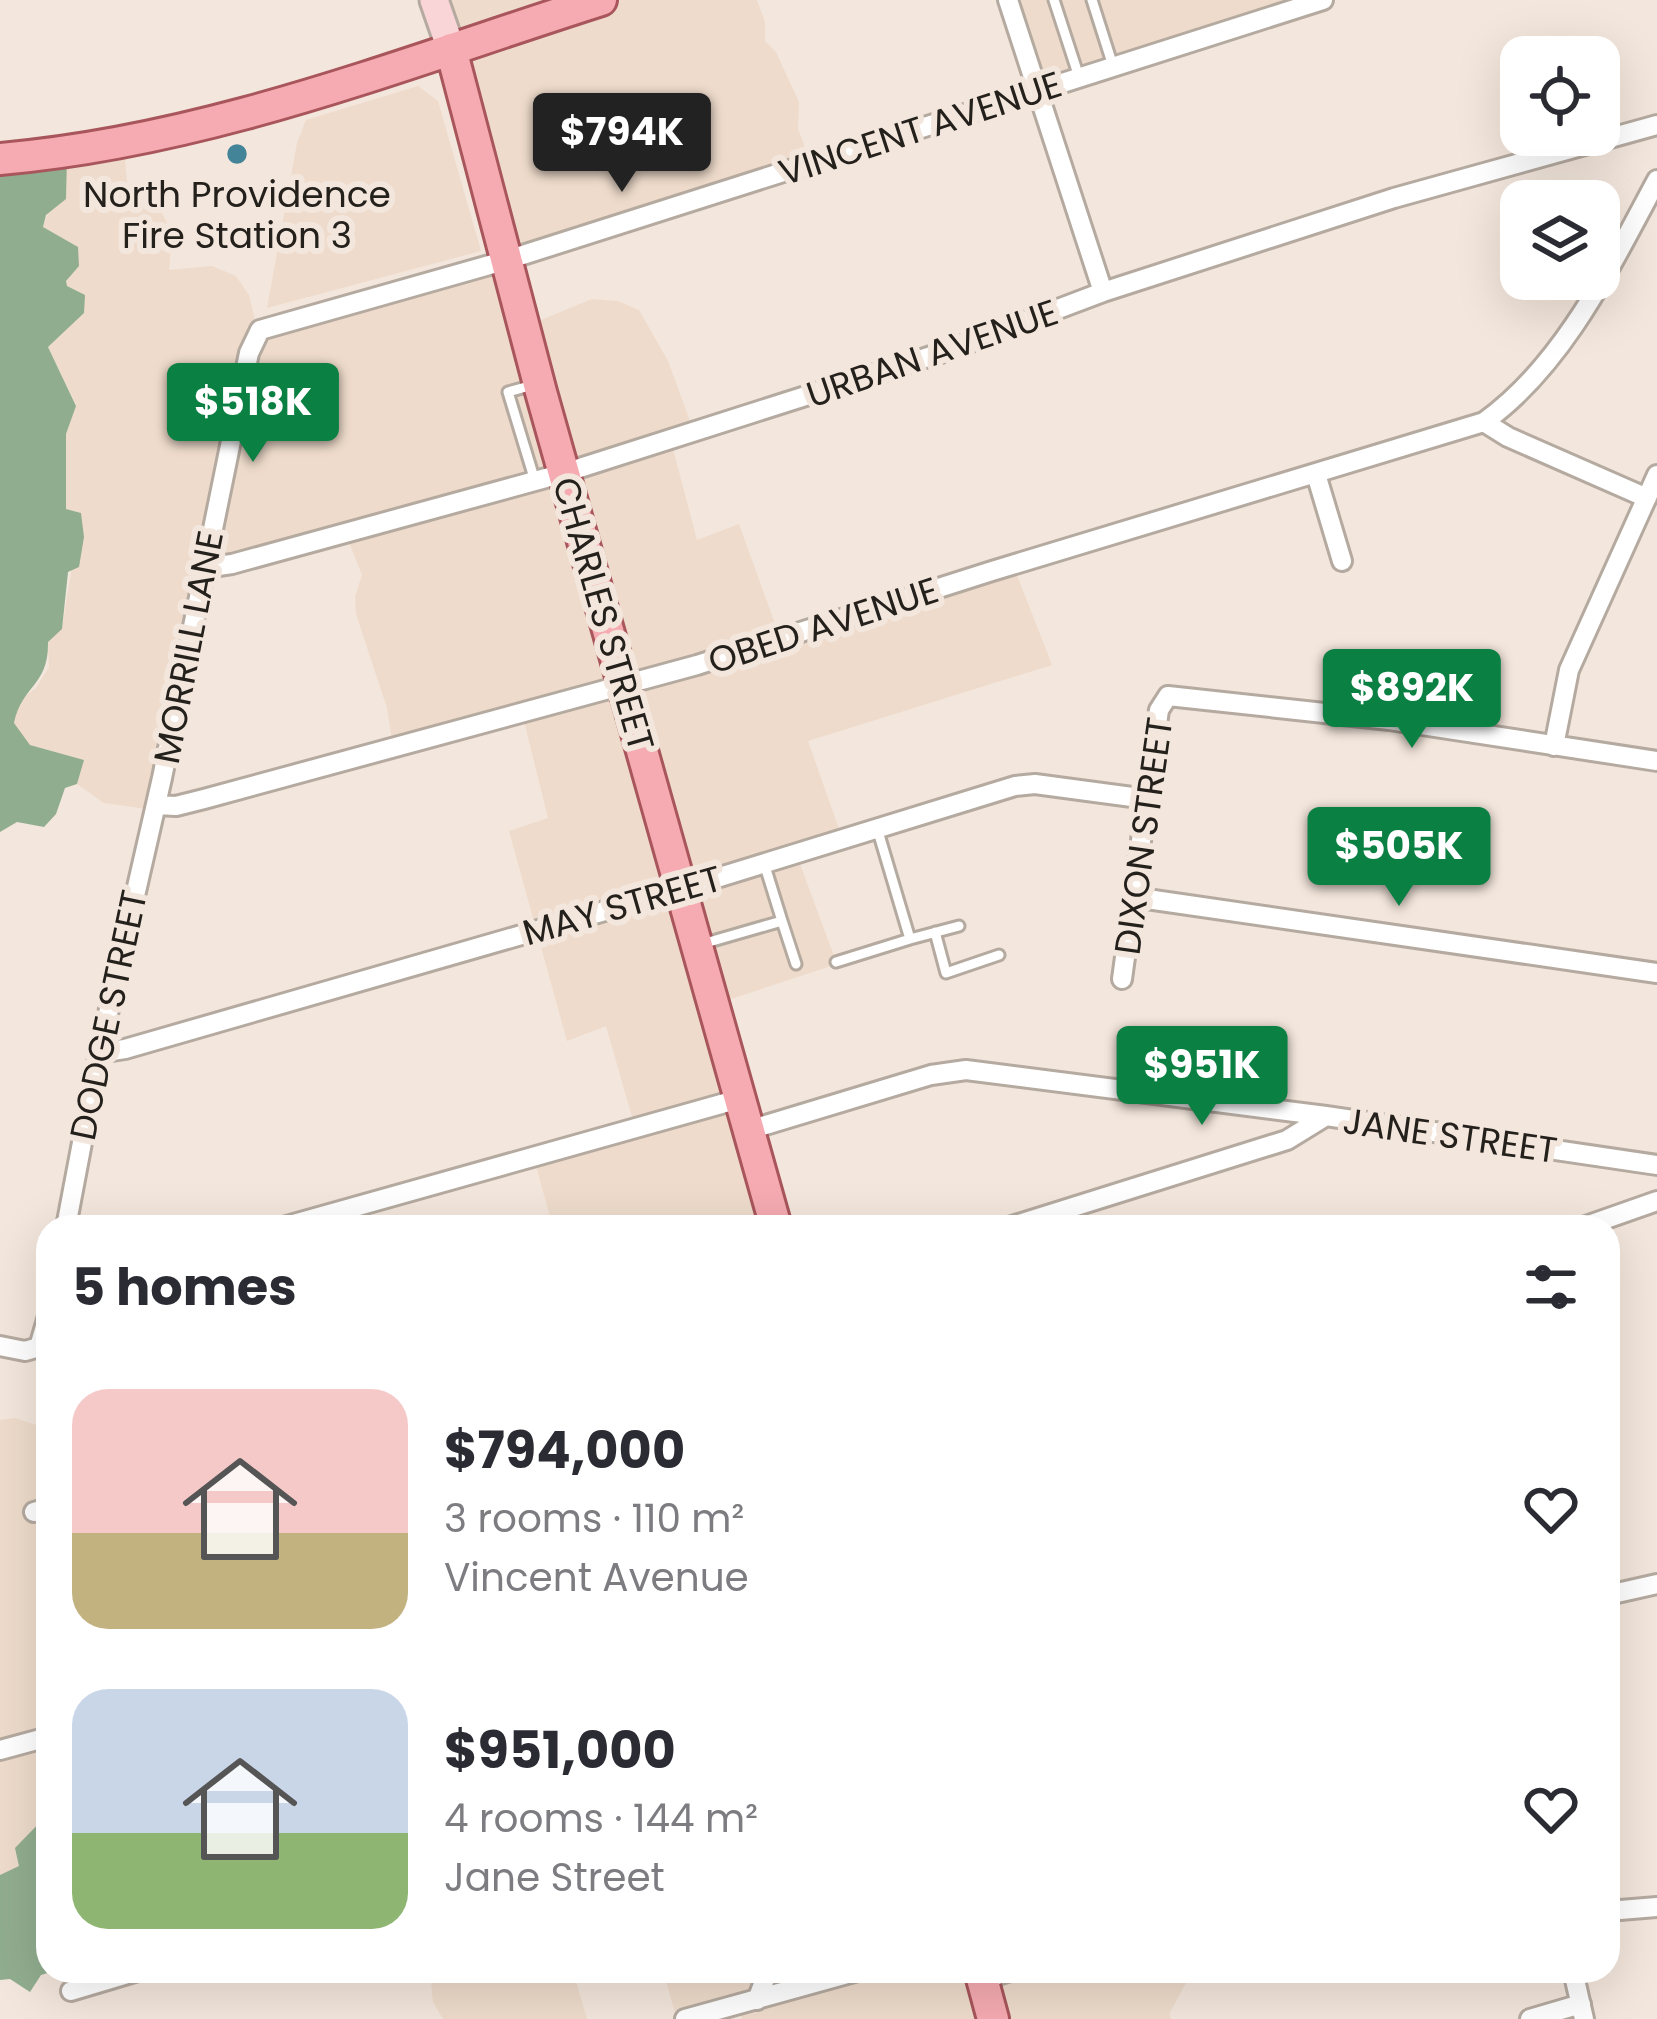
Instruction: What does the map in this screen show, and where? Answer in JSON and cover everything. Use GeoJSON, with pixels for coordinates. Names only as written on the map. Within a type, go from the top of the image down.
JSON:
{"type":"FeatureCollection","features":[{"type":"Feature","properties":{"kind":"main road","name":"CHARLES STREET"},"geometry":{"type":"LineString","coordinates":[[434,0],[538,383],[539,440],[549,477],[624,684],[773,1215]]}},
{"type":"Feature","properties":{"kind":"main road"},"geometry":{"type":"LineString","coordinates":[[0,159],[107,147],[255,112],[585,2]]}},
{"type":"Feature","properties":{"kind":"main road"},"geometry":{"type":"LineString","coordinates":[[991,1983],[993,2019]]}},
{"type":"Feature","properties":{"kind":"street"},"geometry":{"type":"LineString","coordinates":[[1008,0],[1103,292]]}},
{"type":"Feature","properties":{"kind":"street","name":"VINCENT AVENUE"},"geometry":{"type":"LineString","coordinates":[[250,348],[266,326],[507,260],[1323,0]]}},
{"type":"Feature","properties":{"kind":"street","name":"URBAN AVENUE"},"geometry":{"type":"LineString","coordinates":[[203,568],[549,477],[950,350],[1103,292],[1400,197],[1657,125]]}},
{"type":"Feature","properties":{"kind":"street","name":"OBED AVENUE"},"geometry":{"type":"LineString","coordinates":[[156,805],[176,806],[624,684],[1484,422],[1536,375],[1577,318],[1657,180]]}},
{"type":"Feature","properties":{"kind":"street","name":"MORRILL LANE"},"geometry":{"type":"LineString","coordinates":[[156,805],[250,348]]}},
{"type":"Feature","properties":{"kind":"street"},"geometry":{"type":"LineString","coordinates":[[1484,422],[1647,498]]}},
{"type":"Feature","properties":{"kind":"street"},"geometry":{"type":"LineString","coordinates":[[1316,474],[1342,561]]}},
{"type":"Feature","properties":{"kind":"street"},"geometry":{"type":"LineString","coordinates":[[1657,475],[1569,670],[1554,746],[1657,761]]}},
{"type":"Feature","properties":{"kind":"street","name":"DIXON STREET"},"geometry":{"type":"LineString","coordinates":[[1122,979],[1159,710],[1168,696],[1389,720],[1554,746]]}},
{"type":"Feature","properties":{"kind":"street","name":"MAY STREET"},"geometry":{"type":"LineString","coordinates":[[99,1053],[681,889],[1025,784],[1147,799]]}},
{"type":"Feature","properties":{"kind":"street","name":"DODGE STREET"},"geometry":{"type":"LineString","coordinates":[[68,1215],[99,1053],[156,805]]}},
{"type":"Feature","properties":{"kind":"street"},"geometry":{"type":"LineString","coordinates":[[1133,897],[1657,973]]}},
{"type":"Feature","properties":{"kind":"street","name":"JANE STREET"},"geometry":{"type":"LineString","coordinates":[[749,1130],[931,1075],[966,1070],[1657,1165]]}},
{"type":"Feature","properties":{"kind":"street"},"geometry":{"type":"LineString","coordinates":[[326,1215],[739,1099]]}},
{"type":"Feature","properties":{"kind":"street"},"geometry":{"type":"LineString","coordinates":[[1047,1215],[1287,1140],[1326,1116]]}},
{"type":"Feature","properties":{"kind":"street"},"geometry":{"type":"LineString","coordinates":[[1617,1215],[1657,1201]]}},
{"type":"Feature","properties":{"kind":"street"},"geometry":{"type":"LineString","coordinates":[[0,1346],[25,1351],[36,1348]]}},
{"type":"Feature","properties":{"kind":"street"},"geometry":{"type":"LineString","coordinates":[[1620,1592],[1657,1583]]}},
{"type":"Feature","properties":{"kind":"street"},"geometry":{"type":"LineString","coordinates":[[0,1750],[36,1740]]}},
{"type":"Feature","properties":{"kind":"street"},"geometry":{"type":"LineString","coordinates":[[1620,1910],[1657,1907]]}},
{"type":"Feature","properties":{"kind":"street"},"geometry":{"type":"LineString","coordinates":[[71,1991],[98,1983]]}},
{"type":"Feature","properties":{"kind":"street"},"geometry":{"type":"LineString","coordinates":[[757,2000],[763,1983]]}},
{"type":"Feature","properties":{"kind":"street"},"geometry":{"type":"LineString","coordinates":[[685,2019],[816,1983]]}},
{"type":"Feature","properties":{"kind":"street"},"geometry":{"type":"LineString","coordinates":[[1530,2019],[1582,2011]]}},
{"type":"Feature","properties":{"kind":"lane"},"geometry":{"type":"LineString","coordinates":[[1054,0],[1078,77]]}},
{"type":"Feature","properties":{"kind":"lane"},"geometry":{"type":"LineString","coordinates":[[1092,0],[1113,66]]}},
{"type":"Feature","properties":{"kind":"lane"},"geometry":{"type":"LineString","coordinates":[[877,828],[910,939]]}},
{"type":"Feature","properties":{"kind":"lane"},"geometry":{"type":"LineString","coordinates":[[764,863],[796,964]]}},
{"type":"Feature","properties":{"kind":"lane"},"geometry":{"type":"LineString","coordinates":[[697,945],[782,920]]}},
{"type":"Feature","properties":{"kind":"lane"},"geometry":{"type":"LineString","coordinates":[[836,962],[959,926]]}},
{"type":"Feature","properties":{"kind":"lane"},"geometry":{"type":"LineString","coordinates":[[935,932],[946,973],[999,955]]}},
{"type":"Feature","properties":{"kind":"shaded area"},"geometry":{"type":"Polygon","coordinates":[[[435,0],[757,0],[765,22],[765,41],[776,52],[799,102],[798,129],[813,168],[510,261],[529,325],[592,299],[618,301],[639,310],[668,361],[694,432],[672,445],[697,540],[739,524],[782,643],[1015,570],[1052,665],[808,741],[839,829],[794,848],[837,964],[713,1005],[773,1215],[550,1215],[538,1161],[636,1131],[606,1026],[567,1041],[509,831],[548,818],[524,721],[394,752],[387,708],[356,614],[362,575],[347,537],[208,577],[154,810],[104,803],[77,784],[84,760],[30,745],[14,723],[19,701],[36,688],[49,667],[48,641],[62,628],[81,513],[66,509],[66,434],[76,405],[48,347],[84,313],[67,286],[43,227],[67,157],[124,149],[128,192],[160,208],[172,235],[169,270],[212,266],[236,276],[249,295],[258,333],[494,265],[435,0]]]}},
{"type":"Feature","properties":{"kind":"shaded area"},"geometry":{"type":"Polygon","coordinates":[[[1009,0],[1313,0],[1040,95],[1009,0]]]}},
{"type":"Feature","properties":{"kind":"shaded area"},"geometry":{"type":"Polygon","coordinates":[[[418,86],[438,101],[481,251],[267,308],[297,143],[306,120],[418,86]]]}},
{"type":"Feature","properties":{"kind":"shaded area"},"geometry":{"type":"Polygon","coordinates":[[[15,1418],[36,1425],[36,1827],[16,1848],[20,1866],[0,1875],[0,1420],[15,1418]]]}},
{"type":"Feature","properties":{"kind":"shaded area"},"geometry":{"type":"Polygon","coordinates":[[[431,1983],[576,1983],[587,2019],[443,2019],[433,2002],[431,1983]]]}},
{"type":"Feature","properties":{"kind":"shaded area"},"geometry":{"type":"Polygon","coordinates":[[[666,1983],[1186,1983],[1169,2014],[1171,2019],[742,2019],[740,2012],[677,2019],[666,1983]]]}},
{"type":"Feature","properties":{"kind":"green space"},"geometry":{"type":"Polygon","coordinates":[[[67,157],[66,199],[46,215],[43,227],[78,247],[79,266],[66,281],[85,295],[84,313],[48,347],[76,406],[66,434],[66,509],[81,513],[84,537],[79,567],[68,572],[62,629],[48,642],[44,668],[14,723],[30,745],[84,760],[77,784],[65,788],[56,814],[44,827],[17,822],[0,832],[0,162],[67,157]]]}},
{"type":"Feature","properties":{"kind":"green space"},"geometry":{"type":"Polygon","coordinates":[[[36,1826],[36,1983],[30,1992],[10,1979],[0,1980],[0,1875],[19,1866],[15,1848],[36,1826]]]}},
{"type":"Feature","properties":{"kind":"place","name":"North Providence Fire Station 3"},"geometry":{"type":"Point","coordinates":[237,154]}}]}
